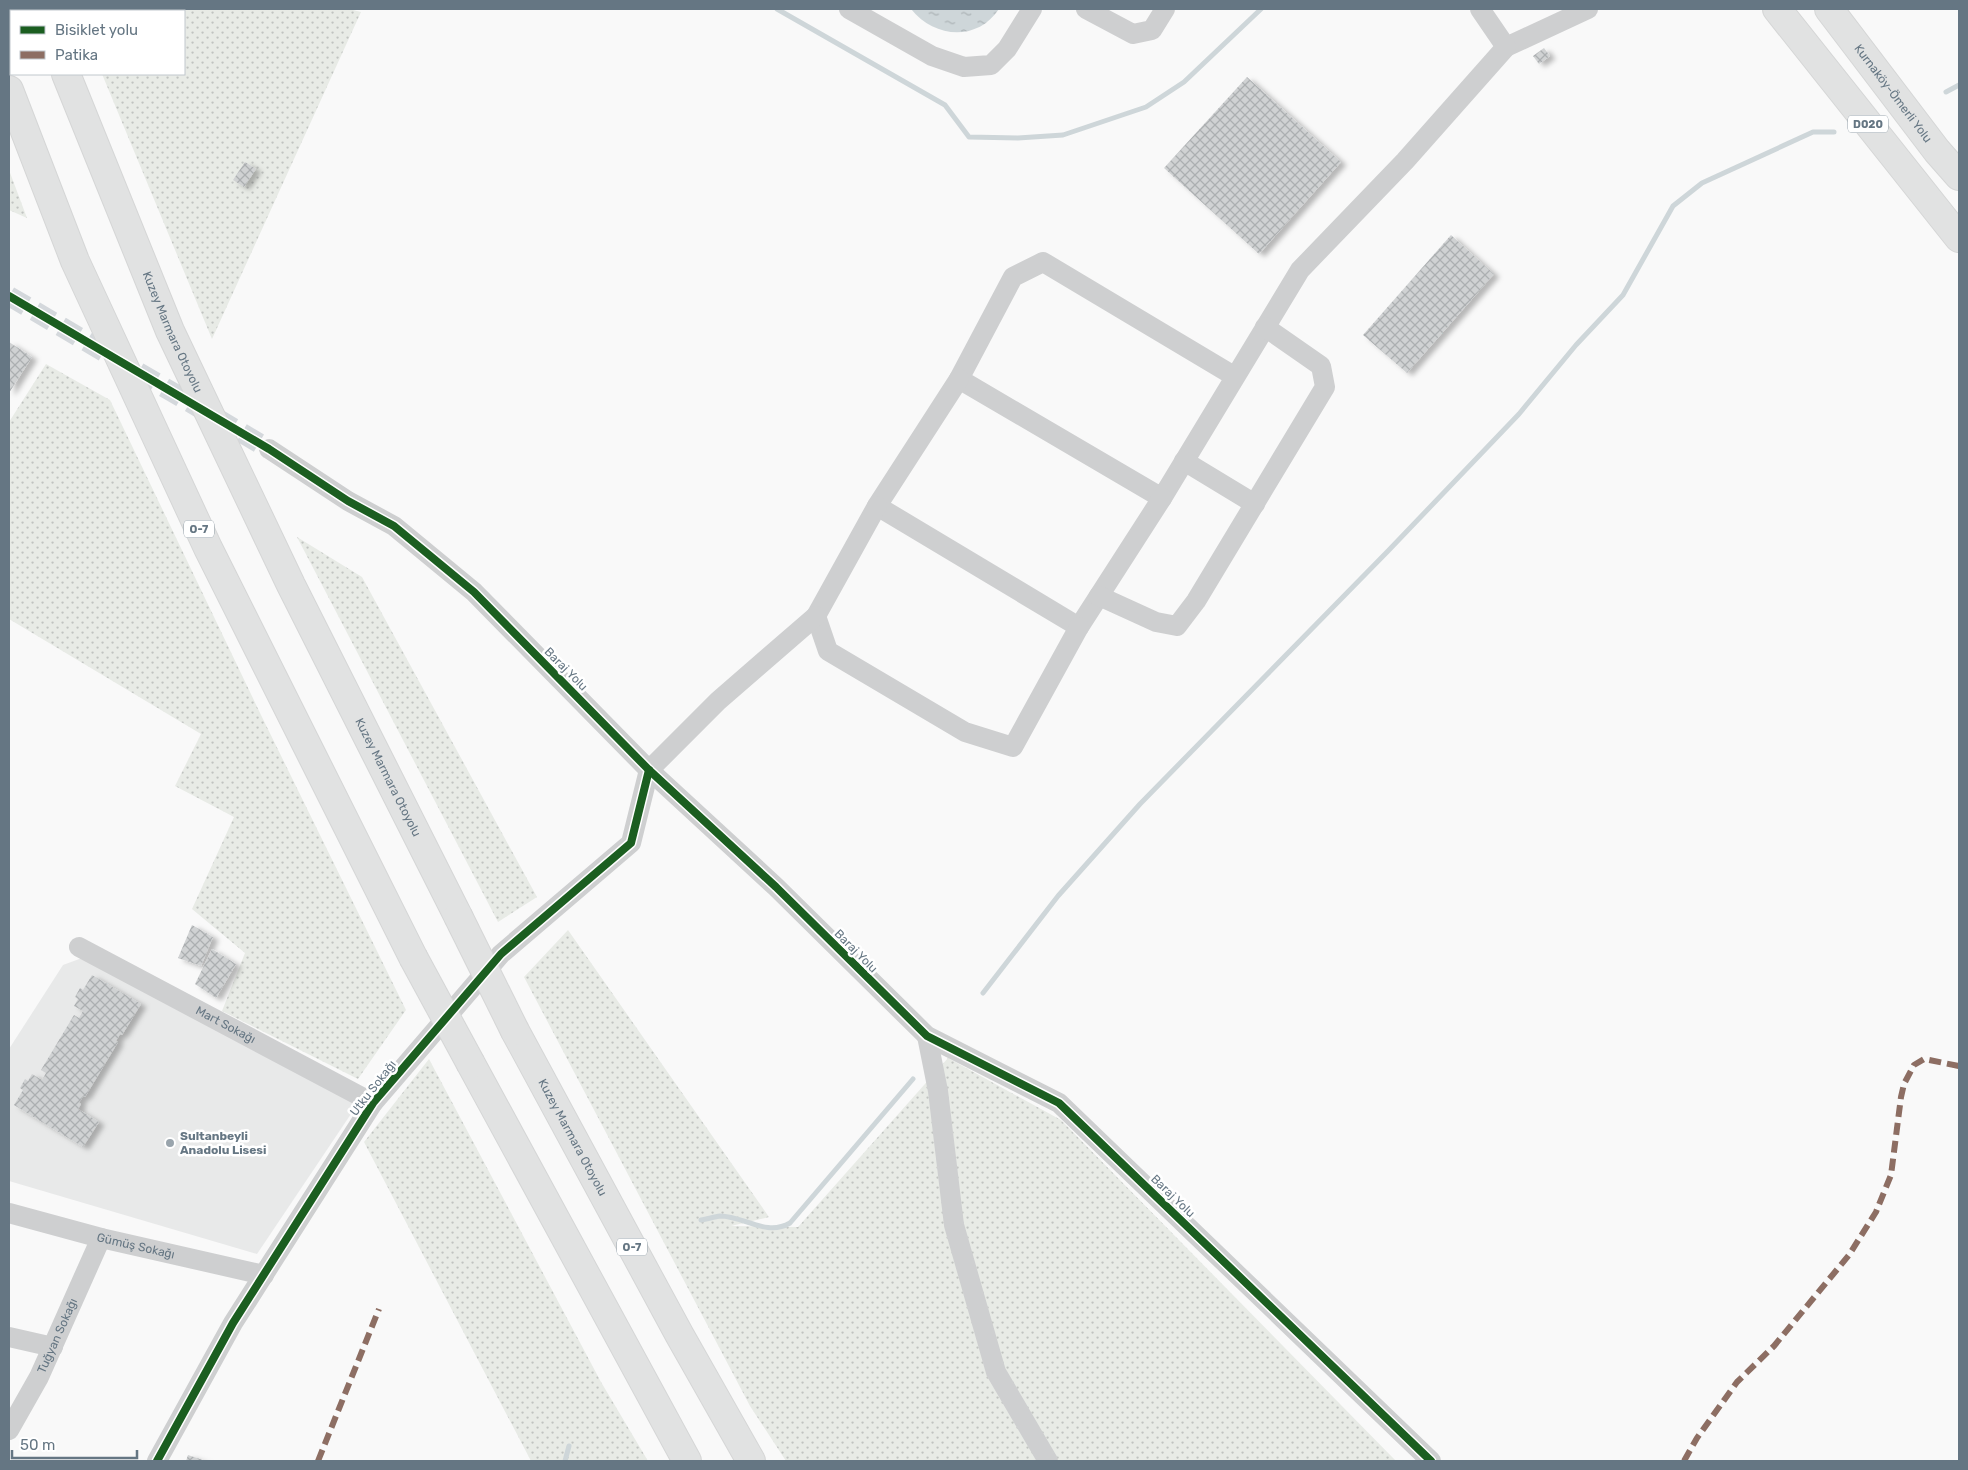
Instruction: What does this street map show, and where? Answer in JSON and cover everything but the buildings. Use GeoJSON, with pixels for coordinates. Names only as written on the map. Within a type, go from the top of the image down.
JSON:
{"type":"FeatureCollection","features":[{"type":"Feature","properties":{"kind":"highway","name":"D020"},"geometry":{"type":"LineString","coordinates":[[1777,9],[1959,238]]}},
{"type":"Feature","properties":{"kind":"highway","name":"Kurnaköy-Ömerli Yolu"},"geometry":{"type":"LineString","coordinates":[[1829,9],[1959,176]]}},
{"type":"Feature","properties":{"kind":"highway","name":"Kuzey Marmara Otoyolu"},"geometry":{"type":"LineString","coordinates":[[66,75],[170,332],[291,585],[515,1031],[679,1334],[751,1461]]}},
{"type":"Feature","properties":{"kind":"highway","name":"O-7"},"geometry":{"type":"LineString","coordinates":[[9,90],[75,261],[204,539],[413,957],[688,1461]]}},
{"type":"Feature","properties":{"kind":"street"},"geometry":{"type":"LineString","coordinates":[[856,10],[932,56],[964,67],[991,65],[1007,50],[1032,9]]}},
{"type":"Feature","properties":{"kind":"street"},"geometry":{"type":"LineString","coordinates":[[1086,9],[1133,34],[1152,30],[1164,9]]}},
{"type":"Feature","properties":{"kind":"street"},"geometry":{"type":"LineString","coordinates":[[1480,9],[1506,47]]}},
{"type":"Feature","properties":{"kind":"street"},"geometry":{"type":"LineString","coordinates":[[816,616],[828,651],[965,732],[1012,747],[1078,627],[1162,498],[1234,376],[1300,270],[1405,161],[1506,47],[1588,9]]}},
{"type":"Feature","properties":{"kind":"street"},"geometry":{"type":"LineString","coordinates":[[649,770],[718,701],[816,616],[877,506],[959,379],[1013,277],[1044,262],[1234,376]]}},
{"type":"Feature","properties":{"kind":"street"},"geometry":{"type":"LineString","coordinates":[[1098,596],[1156,622],[1177,626],[1196,601],[1325,387],[1321,366],[1265,327]]}},
{"type":"Feature","properties":{"kind":"street"},"geometry":{"type":"LineString","coordinates":[[959,379],[1162,498]]}},
{"type":"Feature","properties":{"kind":"street","name":"Baraj Yolu"},"geometry":{"type":"LineString","coordinates":[[269,449],[348,501],[394,526],[474,592],[649,770],[776,887],[927,1036],[1059,1103],[1431,1461]]}},
{"type":"Feature","properties":{"kind":"street"},"geometry":{"type":"LineString","coordinates":[[1184,461],[1255,504]]}},
{"type":"Feature","properties":{"kind":"street"},"geometry":{"type":"LineString","coordinates":[[877,506],[1078,627]]}},
{"type":"Feature","properties":{"kind":"street","name":"Utku Sokağı"},"geometry":{"type":"LineString","coordinates":[[157,1461],[233,1323],[373,1103],[501,954],[631,843],[649,770]]}},
{"type":"Feature","properties":{"kind":"street","name":"Mart Sokağı"},"geometry":{"type":"LineString","coordinates":[[79,948],[373,1103]]}},
{"type":"Feature","properties":{"kind":"street"},"geometry":{"type":"LineString","coordinates":[[927,1036],[938,1091],[954,1225],[996,1372],[1048,1461]]}},
{"type":"Feature","properties":{"kind":"street","name":"Gümüş Sokağı"},"geometry":{"type":"LineString","coordinates":[[9,1213],[101,1238],[264,1275]]}},
{"type":"Feature","properties":{"kind":"street","name":"Tuğyan Sokağı"},"geometry":{"type":"LineString","coordinates":[[9,1430],[39,1377],[101,1238]]}},
{"type":"Feature","properties":{"kind":"street"},"geometry":{"type":"LineString","coordinates":[[9,1338],[53,1346]]}},
{"type":"Feature","properties":{"kind":"shaded area"},"geometry":{"type":"Polygon","coordinates":[[[349,9],[361,12],[212,339],[102,75],[185,75],[185,10],[76,10],[349,9]]]}},
{"type":"Feature","properties":{"kind":"shaded area"},"geometry":{"type":"Polygon","coordinates":[[[9,170],[27,218],[9,210],[9,170]]]}},
{"type":"Feature","properties":{"kind":"shaded area"},"geometry":{"type":"Polygon","coordinates":[[[46,364],[110,400],[261,715],[406,1010],[358,1079],[222,1011],[245,953],[192,909],[234,817],[175,786],[201,734],[9,619],[9,422],[46,364]]]}},
{"type":"Feature","properties":{"kind":"shaded area"},"geometry":{"type":"Polygon","coordinates":[[[297,537],[362,577],[537,897],[498,922],[297,537]]]}},
{"type":"Feature","properties":{"kind":"shaded area"},"geometry":{"type":"Polygon","coordinates":[[[568,930],[769,1217],[731,1226],[798,1227],[948,1058],[1061,1120],[1396,1461],[786,1461],[750,1406],[524,977],[568,930]]]}},
{"type":"Feature","properties":{"kind":"shaded area","name":"Sultanbeyli Anadolu Lisesi"},"geometry":{"type":"Polygon","coordinates":[[[82,958],[357,1105],[257,1254],[9,1181],[9,1049],[63,965],[82,958]]]}},
{"type":"Feature","properties":{"kind":"shaded area"},"geometry":{"type":"Polygon","coordinates":[[[429,1059],[601,1382],[648,1461],[531,1461],[364,1142],[429,1059]]]}},
{"type":"Feature","properties":{"kind":"water"},"geometry":{"type":"Polygon","coordinates":[[[911,9],[999,9],[990,20],[979,27],[968,31],[955,32],[931,26],[920,19],[911,9]]]}},
{"type":"Feature","properties":{"kind":"waterway"},"geometry":{"type":"LineString","coordinates":[[777,9],[945,105],[969,137],[1018,138],[1063,135],[1146,107],[1184,82],[1261,9]]}},
{"type":"Feature","properties":{"kind":"waterway"},"geometry":{"type":"LineString","coordinates":[[1946,92],[1959,85]]}},
{"type":"Feature","properties":{"kind":"waterway"},"geometry":{"type":"LineString","coordinates":[[983,993],[1058,896],[1140,804],[1388,551],[1519,414],[1576,345],[1623,295],[1673,206],[1702,183],[1813,132],[1834,132]]}},
{"type":"Feature","properties":{"kind":"waterway"},"geometry":{"type":"LineString","coordinates":[[701,1220],[720,1216],[729,1217],[772,1228],[790,1223],[913,1079]]}},
{"type":"Feature","properties":{"kind":"waterway"},"geometry":{"type":"LineString","coordinates":[[565,1461],[569,1446]]}},
{"type":"Feature","properties":{"kind":"tunnel"},"geometry":{"type":"LineString","coordinates":[[9,296],[269,449]]}},
{"type":"Feature","properties":{"kind":"marked path"},"geometry":{"type":"LineString","coordinates":[[1684,1461],[1697,1438],[1737,1382],[1774,1346],[1849,1255],[1876,1212],[1891,1175],[1901,1097],[1904,1084],[1914,1065],[1924,1059],[1959,1066]]}},
{"type":"Feature","properties":{"kind":"marked path"},"geometry":{"type":"LineString","coordinates":[[318,1461],[379,1309]]}},
{"type":"Feature","properties":{"kind":"cycle path"},"geometry":{"type":"LineString","coordinates":[[9,296],[269,449],[348,501],[394,526],[474,592],[649,770],[776,887],[927,1036],[1059,1103],[1431,1461]]}},
{"type":"Feature","properties":{"kind":"cycle path"},"geometry":{"type":"LineString","coordinates":[[157,1461],[233,1323],[373,1103],[501,954],[631,843],[649,770]]}},
{"type":"Feature","properties":{"kind":"place","name":"Sultanbeyli Anadolu Lisesi"},"geometry":{"type":"Point","coordinates":[170,1143]}}]}
